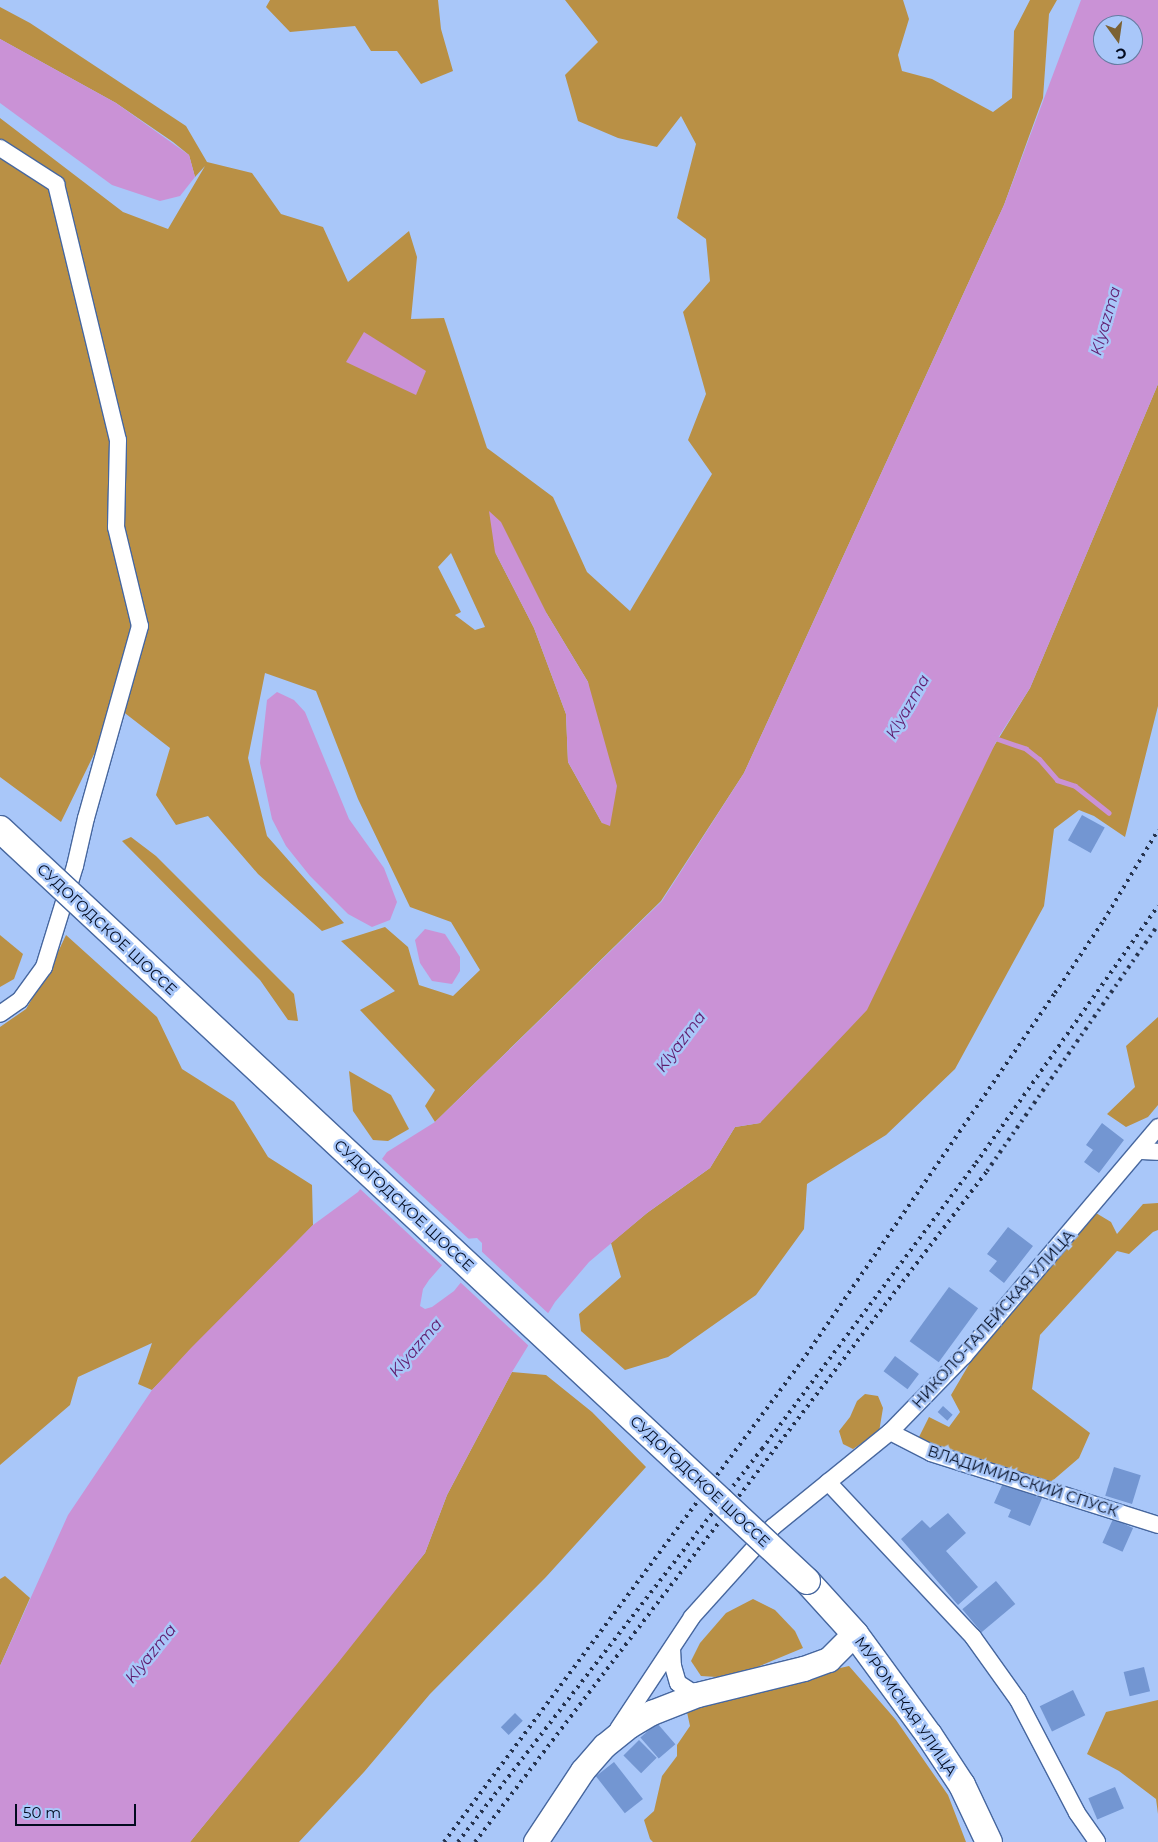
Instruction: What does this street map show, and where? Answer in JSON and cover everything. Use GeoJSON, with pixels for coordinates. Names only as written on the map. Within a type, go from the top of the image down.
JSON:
{"type":"FeatureCollection","features":[{"type":"Feature","properties":{"kind":"main road","name":"СУДОГОДСКОЕ ШОССЕ"},"geometry":{"type":"LineString","coordinates":[[0,829],[807,1581]]}},
{"type":"Feature","properties":{"kind":"main road","name":"МУРОМСКАЯ УЛИЦА"},"geometry":{"type":"LineString","coordinates":[[807,1581],[855,1634],[929,1736],[962,1785],[984,1826],[989,1842]]}},
{"type":"Feature","properties":{"kind":"street"},"geometry":{"type":"LineString","coordinates":[[0,148],[56,184],[118,440],[116,527],[140,626],[87,811],[75,866],[44,967],[20,1000],[0,1014]]}},
{"type":"Feature","properties":{"kind":"street","name":"НИКОЛО-ГАЛЕЙСКАЯ УЛИЦА"},"geometry":{"type":"LineString","coordinates":[[605,1746],[626,1720],[692,1617],[773,1526],[890,1432],[964,1356],[1140,1151],[1158,1127]]}},
{"type":"Feature","properties":{"kind":"street"},"geometry":{"type":"LineString","coordinates":[[1140,1151],[1158,1152]]}},
{"type":"Feature","properties":{"kind":"street","name":"ВЛАДИМИРСКИЙ СПУСК"},"geometry":{"type":"LineString","coordinates":[[890,1432],[931,1453],[1158,1525]]}},
{"type":"Feature","properties":{"kind":"street"},"geometry":{"type":"LineString","coordinates":[[828,1482],[973,1637],[1018,1700],[1078,1813],[1097,1842]]}},
{"type":"Feature","properties":{"kind":"street"},"geometry":{"type":"LineString","coordinates":[[672,1649],[673,1666],[678,1683],[692,1692],[722,1688],[804,1669],[829,1660],[855,1634]]}},
{"type":"Feature","properties":{"kind":"street"},"geometry":{"type":"LineString","coordinates":[[536,1842],[583,1771],[605,1746],[630,1726],[652,1713],[722,1688]]}},
{"type":"Feature","properties":{"kind":"shaded area"},"geometry":{"type":"Polygon","coordinates":[[[270,0],[438,0],[441,29],[453,71],[421,84],[397,51],[371,51],[355,26],[290,32],[266,7],[270,0]]]}},
{"type":"Feature","properties":{"kind":"shaded area"},"geometry":{"type":"Polygon","coordinates":[[[565,0],[903,0],[909,19],[898,55],[902,71],[932,79],[993,112],[1012,98],[1014,31],[1030,0],[1057,0],[1049,14],[1043,98],[1004,205],[744,773],[661,901],[435,1122],[425,1106],[435,1090],[360,1010],[395,991],[341,941],[385,927],[408,947],[419,985],[453,996],[480,970],[451,922],[410,907],[358,799],[316,691],[265,673],[248,758],[267,836],[344,923],[322,931],[258,874],[208,816],[176,825],[156,795],[170,748],[117,707],[61,822],[0,777],[0,118],[123,212],[168,229],[205,166],[195,177],[189,155],[173,142],[116,103],[0,39],[0,7],[30,23],[186,126],[207,162],[252,173],[281,214],[323,227],[348,282],[409,231],[417,257],[411,319],[444,318],[487,448],[553,497],[587,572],[630,611],[712,474],[688,440],[706,394],[683,312],[710,281],[706,239],[677,218],[696,144],[681,116],[657,147],[618,138],[578,121],[565,75],[598,42],[565,0]],[[495,552],[534,628],[566,714],[568,762],[602,823],[588,682],[547,614],[495,552]],[[451,553],[438,567],[461,612],[455,615],[475,630],[485,627],[451,553]]]}},
{"type":"Feature","properties":{"kind":"shaded area"},"geometry":{"type":"Polygon","coordinates":[[[1158,384],[1158,706],[1125,837],[1094,816],[1079,810],[1054,829],[1044,906],[955,1069],[886,1135],[807,1184],[804,1229],[756,1295],[668,1357],[625,1370],[581,1331],[579,1314],[621,1277],[611,1243],[647,1213],[710,1168],[735,1127],[760,1123],[1030,688],[1158,384]]]}},
{"type":"Feature","properties":{"kind":"shaded area"},"geometry":{"type":"Polygon","coordinates":[[[131,837],[156,856],[294,994],[298,1021],[288,1020],[260,980],[122,841],[131,837]]]}},
{"type":"Feature","properties":{"kind":"shaded area"},"geometry":{"type":"Polygon","coordinates":[[[0,935],[23,954],[14,979],[0,987],[0,935]]]}},
{"type":"Feature","properties":{"kind":"shaded area"},"geometry":{"type":"Polygon","coordinates":[[[66,935],[157,1017],[182,1069],[234,1102],[268,1157],[312,1185],[313,1225],[152,1390],[138,1384],[152,1343],[78,1377],[70,1405],[0,1465],[0,1027],[26,1009],[50,969],[66,935]]]}},
{"type":"Feature","properties":{"kind":"shaded area"},"geometry":{"type":"Polygon","coordinates":[[[1158,1017],[1158,1105],[1148,1117],[1126,1127],[1107,1114],[1135,1087],[1126,1046],[1158,1017]]]}},
{"type":"Feature","properties":{"kind":"shaded area"},"geometry":{"type":"Polygon","coordinates":[[[349,1071],[391,1095],[409,1129],[388,1141],[373,1140],[353,1111],[349,1071]]]}},
{"type":"Feature","properties":{"kind":"shaded area"},"geometry":{"type":"Polygon","coordinates":[[[1158,1203],[1158,1230],[1153,1232],[1129,1254],[1117,1251],[1040,1335],[1032,1389],[1090,1433],[1079,1458],[1051,1482],[918,1439],[929,1417],[949,1427],[960,1412],[951,1395],[974,1356],[1096,1213],[1111,1222],[1117,1234],[1143,1204],[1158,1203]]]}},
{"type":"Feature","properties":{"kind":"shaded area"},"geometry":{"type":"Polygon","coordinates":[[[512,1372],[546,1375],[592,1412],[646,1467],[546,1577],[430,1694],[364,1772],[299,1842],[190,1842],[425,1553],[447,1495],[512,1372]]]}},
{"type":"Feature","properties":{"kind":"shaded area"},"geometry":{"type":"Polygon","coordinates":[[[865,1394],[878,1396],[883,1408],[879,1432],[853,1449],[843,1444],[839,1431],[850,1417],[857,1401],[865,1394]]]}},
{"type":"Feature","properties":{"kind":"shaded area"},"geometry":{"type":"Polygon","coordinates":[[[5,1576],[30,1598],[0,1666],[0,1579],[5,1576]]]}},
{"type":"Feature","properties":{"kind":"shaded area"},"geometry":{"type":"Polygon","coordinates":[[[753,1599],[775,1610],[795,1631],[803,1648],[755,1668],[717,1677],[701,1676],[691,1661],[700,1643],[726,1613],[753,1599]]]}},
{"type":"Feature","properties":{"kind":"shaded area"},"geometry":{"type":"Polygon","coordinates":[[[849,1666],[896,1720],[948,1795],[966,1842],[653,1842],[650,1839],[644,1820],[654,1811],[662,1776],[677,1756],[677,1745],[690,1726],[685,1703],[849,1666]]]}},
{"type":"Feature","properties":{"kind":"shaded area"},"geometry":{"type":"Polygon","coordinates":[[[1158,1700],[1158,1814],[1156,1799],[1119,1771],[1087,1754],[1106,1712],[1158,1700]]]}},
{"type":"Feature","properties":{"kind":"water","name":"Klyazma"},"geometry":{"type":"Polygon","coordinates":[[[1081,0],[1158,0],[1158,384],[1030,688],[998,738],[867,1010],[760,1123],[735,1127],[710,1168],[647,1213],[589,1262],[555,1302],[512,1372],[447,1495],[425,1553],[337,1664],[190,1842],[0,1842],[0,1666],[68,1515],[152,1390],[313,1225],[358,1192],[387,1152],[435,1122],[662,901],[744,773],[1004,205],[1081,0]],[[477,1238],[465,1239],[429,1280],[423,1289],[420,1306],[425,1309],[432,1307],[454,1291],[482,1256],[482,1243],[477,1238]]]}},
{"type":"Feature","properties":{"kind":"water"},"geometry":{"type":"Polygon","coordinates":[[[0,39],[116,103],[189,155],[195,177],[180,196],[160,201],[112,185],[0,103],[0,39]]]}},
{"type":"Feature","properties":{"kind":"water"},"geometry":{"type":"Polygon","coordinates":[[[364,332],[426,371],[416,395],[346,362],[364,332]]]}},
{"type":"Feature","properties":{"kind":"water"},"geometry":{"type":"Polygon","coordinates":[[[489,511],[501,522],[547,614],[588,682],[617,786],[610,826],[602,823],[568,762],[566,714],[534,628],[495,552],[489,511]]]}},
{"type":"Feature","properties":{"kind":"water"},"geometry":{"type":"Polygon","coordinates":[[[277,692],[294,700],[305,712],[349,819],[384,868],[397,902],[390,920],[372,927],[348,914],[310,876],[286,846],[272,819],[260,763],[267,700],[277,692]]]}},
{"type":"Feature","properties":{"kind":"water"},"geometry":{"type":"Polygon","coordinates":[[[425,929],[445,934],[460,957],[460,971],[452,984],[432,981],[420,963],[415,940],[425,929]]]}},
{"type":"Feature","properties":{"kind":"pier"},"geometry":{"type":"Polygon","coordinates":[[[380,1157],[471,1241],[466,1242],[444,1267],[358,1187],[380,1157]]]}},
{"type":"Feature","properties":{"kind":"pier"},"geometry":{"type":"Polygon","coordinates":[[[479,1249],[550,1315],[530,1347],[459,1281],[479,1255],[479,1249]]]}},
{"type":"Feature","properties":{"kind":"building"},"geometry":{"type":"Polygon","coordinates":[[[1082,815],[1105,828],[1091,853],[1068,840],[1082,815]]]}},
{"type":"Feature","properties":{"kind":"building"},"geometry":{"type":"Polygon","coordinates":[[[1102,1123],[1124,1140],[1099,1173],[1084,1162],[1093,1150],[1086,1145],[1102,1123]]]}},
{"type":"Feature","properties":{"kind":"building"},"geometry":{"type":"Polygon","coordinates":[[[1008,1227],[1033,1246],[1004,1283],[989,1271],[997,1261],[987,1254],[1008,1227]]]}},
{"type":"Feature","properties":{"kind":"building"},"geometry":{"type":"Polygon","coordinates":[[[949,1287],[978,1308],[939,1362],[910,1341],[949,1287]]]}},
{"type":"Feature","properties":{"kind":"building"},"geometry":{"type":"Polygon","coordinates":[[[895,1356],[919,1374],[908,1389],[884,1371],[895,1356]]]}},
{"type":"Feature","properties":{"kind":"building"},"geometry":{"type":"Polygon","coordinates":[[[943,1406],[953,1415],[947,1421],[938,1412],[943,1406]]]}},
{"type":"Feature","properties":{"kind":"building"},"geometry":{"type":"Polygon","coordinates":[[[1114,1467],[1141,1475],[1132,1504],[1105,1496],[1114,1467]]]}},
{"type":"Feature","properties":{"kind":"building"},"geometry":{"type":"Polygon","coordinates":[[[1003,1483],[1043,1496],[1030,1526],[1008,1517],[1011,1510],[994,1503],[1003,1483]]]}},
{"type":"Feature","properties":{"kind":"building"},"geometry":{"type":"Polygon","coordinates":[[[948,1513],[966,1533],[946,1551],[978,1587],[958,1605],[901,1539],[922,1520],[930,1528],[948,1513]]]}},
{"type":"Feature","properties":{"kind":"building"},"geometry":{"type":"Polygon","coordinates":[[[1113,1519],[1133,1528],[1123,1552],[1102,1543],[1113,1519]]]}},
{"type":"Feature","properties":{"kind":"building"},"geometry":{"type":"Polygon","coordinates":[[[996,1581],[1015,1604],[982,1632],[962,1609],[996,1581]]]}},
{"type":"Feature","properties":{"kind":"building"},"geometry":{"type":"Polygon","coordinates":[[[1144,1667],[1150,1691],[1130,1696],[1124,1672],[1144,1667]]]}},
{"type":"Feature","properties":{"kind":"building"},"geometry":{"type":"Polygon","coordinates":[[[1073,1690],[1085,1715],[1052,1731],[1040,1706],[1073,1690]]]}},
{"type":"Feature","properties":{"kind":"building"},"geometry":{"type":"Polygon","coordinates":[[[515,1713],[523,1721],[509,1735],[501,1727],[515,1713]]]}},
{"type":"Feature","properties":{"kind":"building"},"geometry":{"type":"Polygon","coordinates":[[[657,1723],[675,1744],[659,1759],[640,1737],[657,1723]]]}},
{"type":"Feature","properties":{"kind":"building"},"geometry":{"type":"Polygon","coordinates":[[[639,1740],[657,1758],[641,1773],[623,1756],[639,1740]]]}},
{"type":"Feature","properties":{"kind":"building"},"geometry":{"type":"Polygon","coordinates":[[[614,1762],[643,1799],[625,1813],[596,1776],[614,1762]]]}},
{"type":"Feature","properties":{"kind":"building"},"geometry":{"type":"Polygon","coordinates":[[[1115,1787],[1124,1808],[1097,1820],[1088,1798],[1115,1787]]]}},
{"type":"Feature","properties":{"kind":"waterway"},"geometry":{"type":"LineString","coordinates":[[992,737],[1026,749],[1039,759],[1057,780],[1075,786],[1109,813]]}},
{"type":"Feature","properties":{"kind":"railway"},"geometry":{"type":"LineString","coordinates":[[444,1842],[802,1361],[1104,920],[1158,830]]}},
{"type":"Feature","properties":{"kind":"railway"},"geometry":{"type":"LineString","coordinates":[[458,1842],[762,1449],[976,1163],[1158,906]]}},
{"type":"Feature","properties":{"kind":"railway"},"geometry":{"type":"LineString","coordinates":[[475,1842],[987,1171],[1158,925]]}}]}
